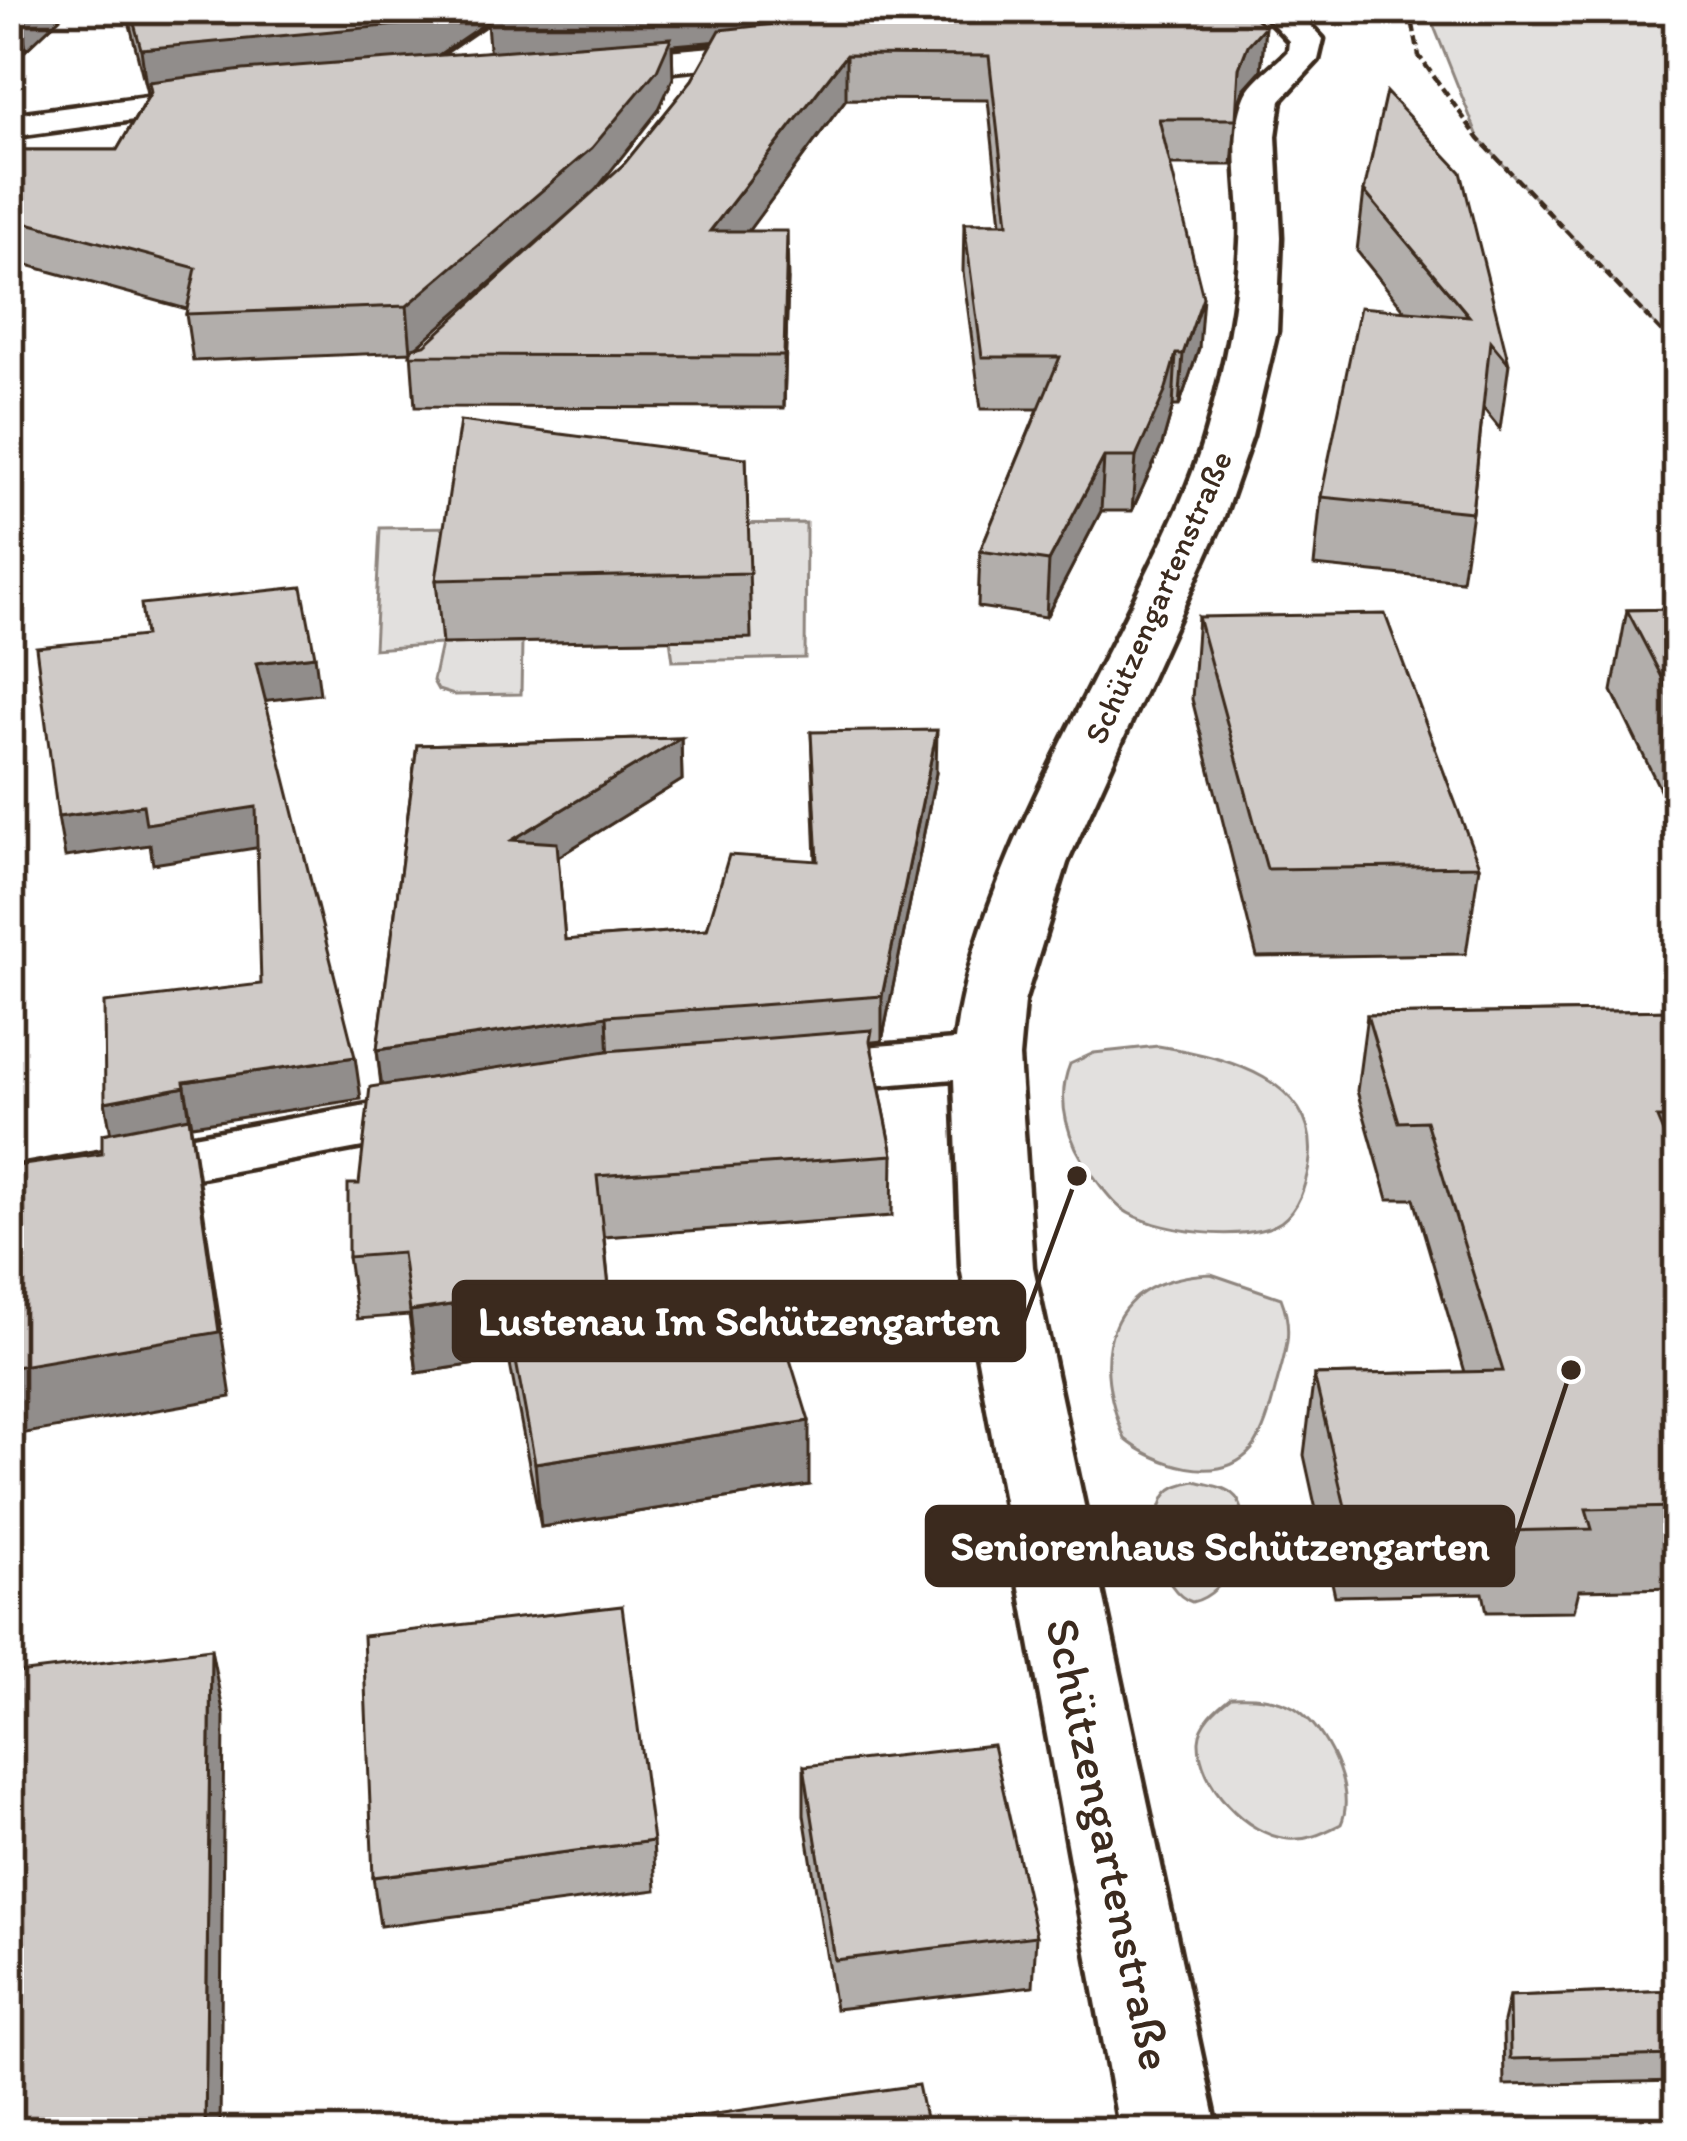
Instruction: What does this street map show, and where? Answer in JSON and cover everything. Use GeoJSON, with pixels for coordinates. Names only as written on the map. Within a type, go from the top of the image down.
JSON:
{"type":"FeatureCollection","features":[{"type":"Feature","properties":{"kind":"street"},"geometry":{"type":"LineString","coordinates":[[434,80],[535,9]]}},
{"type":"Feature","properties":{"kind":"street","name":"Schützengartenstraße"},"geometry":{"type":"LineString","coordinates":[[1169,2132],[997,1268],[986,1058],[992,1002],[1037,863],[1198,519],[1229,436],[1255,331],[1261,237],[1258,136],[1263,97],[1306,53],[1306,39],[1276,9]]}},
{"type":"Feature","properties":{"kind":"street"},"geometry":{"type":"LineString","coordinates":[[554,72],[689,78],[829,47]]}},
{"type":"Feature","properties":{"kind":"street"},"geometry":{"type":"LineString","coordinates":[[394,82],[506,75]]}},
{"type":"Feature","properties":{"kind":"street"},"geometry":{"type":"LineString","coordinates":[[9,126],[269,93]]}},
{"type":"Feature","properties":{"kind":"street"},"geometry":{"type":"LineString","coordinates":[[724,1078],[986,1058]]}},
{"type":"Feature","properties":{"kind":"street"},"geometry":{"type":"LineString","coordinates":[[9,1191],[327,1130],[516,1101]]}},
{"type":"Feature","properties":{"kind":"shaded area"},"geometry":{"type":"Polygon","coordinates":[[[1427,9],[1678,9],[1678,349],[1479,139],[1427,9]]]}},
{"type":"Feature","properties":{"kind":"shaded area"},"geometry":{"type":"Polygon","coordinates":[[[806,523],[805,658],[673,661],[670,640],[442,644],[522,643],[521,694],[454,695],[438,690],[433,681],[441,644],[374,649],[380,528],[806,523]]]}},
{"type":"Feature","properties":{"kind":"shaded area"},"geometry":{"type":"Polygon","coordinates":[[[1158,1046],[1211,1057],[1264,1078],[1301,1112],[1309,1137],[1309,1166],[1297,1204],[1281,1222],[1266,1229],[1224,1234],[1155,1224],[1122,1209],[1092,1174],[1066,1121],[1064,1092],[1070,1064],[1094,1053],[1158,1046]]]}},
{"type":"Feature","properties":{"kind":"shaded area"},"geometry":{"type":"Polygon","coordinates":[[[1211,1274],[1281,1298],[1287,1338],[1271,1406],[1252,1449],[1223,1467],[1188,1468],[1153,1456],[1125,1439],[1108,1377],[1109,1350],[1115,1326],[1128,1305],[1148,1290],[1176,1279],[1211,1274]]]}},
{"type":"Feature","properties":{"kind":"shaded area"},"geometry":{"type":"Polygon","coordinates":[[[1195,1481],[1234,1495],[1244,1529],[1227,1575],[1217,1588],[1192,1602],[1181,1596],[1165,1573],[1157,1527],[1166,1495],[1176,1486],[1195,1481]]]}},
{"type":"Feature","properties":{"kind":"shaded area"},"geometry":{"type":"Polygon","coordinates":[[[1231,1697],[1287,1704],[1317,1729],[1341,1777],[1345,1810],[1341,1824],[1309,1838],[1288,1839],[1256,1828],[1227,1805],[1207,1774],[1199,1741],[1206,1722],[1231,1697]]]}},
{"type":"Feature","properties":{"kind":"building"},"geometry":{"type":"Polygon","coordinates":[[[130,9],[440,9],[418,23],[141,49],[130,9]]]}},
{"type":"Feature","properties":{"kind":"building"},"geometry":{"type":"Polygon","coordinates":[[[499,9],[594,9],[487,18],[499,9]]]}},
{"type":"Feature","properties":{"kind":"building"},"geometry":{"type":"Polygon","coordinates":[[[910,9],[1245,9],[1265,26],[1248,45],[1239,68],[1236,119],[1159,119],[1203,297],[1136,457],[1104,457],[1049,561],[980,551],[1060,357],[982,357],[964,223],[1008,223],[989,56],[846,55],[710,231],[787,231],[784,356],[410,355],[412,348],[425,345],[625,163],[692,80],[720,30],[910,9]]]}},
{"type":"Feature","properties":{"kind":"building"},"geometry":{"type":"Polygon","coordinates":[[[671,38],[657,70],[592,148],[407,306],[186,314],[196,268],[9,218],[9,150],[117,150],[151,92],[149,82],[243,70],[671,38]]]}},
{"type":"Feature","properties":{"kind":"building"},"geometry":{"type":"Polygon","coordinates":[[[1386,92],[1461,172],[1509,364],[1490,341],[1472,512],[1321,497],[1360,307],[1469,316],[1364,191],[1386,92]]]}},
{"type":"Feature","properties":{"kind":"building"},"geometry":{"type":"Polygon","coordinates":[[[460,421],[746,458],[750,573],[436,580],[460,421]]]}},
{"type":"Feature","properties":{"kind":"building"},"geometry":{"type":"Polygon","coordinates":[[[302,587],[315,656],[256,663],[355,1057],[184,1082],[185,1087],[105,1102],[104,1003],[261,984],[256,807],[146,824],[143,805],[58,817],[36,647],[145,636],[141,604],[302,587]]]}},
{"type":"Feature","properties":{"kind":"building"},"geometry":{"type":"Polygon","coordinates":[[[1678,609],[1678,708],[1627,610],[1678,609]]]}},
{"type":"Feature","properties":{"kind":"building"},"geometry":{"type":"Polygon","coordinates":[[[1385,614],[1479,866],[1267,869],[1198,617],[1385,614]]]}},
{"type":"Feature","properties":{"kind":"building"},"geometry":{"type":"Polygon","coordinates":[[[937,730],[882,996],[607,1016],[377,1050],[417,745],[681,738],[512,840],[557,843],[565,940],[707,929],[729,855],[818,861],[811,732],[937,730]]]}},
{"type":"Feature","properties":{"kind":"building"},"geometry":{"type":"Polygon","coordinates":[[[1678,1010],[1678,1118],[1657,1118],[1678,1168],[1678,1507],[1586,1509],[1592,1529],[1503,1531],[1499,1512],[1347,1515],[1314,1375],[1503,1371],[1426,1121],[1399,1122],[1367,1015],[1678,1010]]]}},
{"type":"Feature","properties":{"kind":"building"},"geometry":{"type":"Polygon","coordinates":[[[872,1030],[870,1041],[893,1155],[597,1176],[614,1334],[775,1311],[809,1421],[535,1463],[504,1297],[410,1311],[402,1253],[348,1257],[348,1184],[359,1184],[370,1087],[607,1051],[872,1030]]]}},
{"type":"Feature","properties":{"kind":"building"},"geometry":{"type":"Polygon","coordinates":[[[189,1117],[219,1332],[9,1368],[9,1167],[102,1154],[102,1134],[189,1117]]]}},
{"type":"Feature","properties":{"kind":"building"},"geometry":{"type":"Polygon","coordinates":[[[622,1606],[653,1841],[373,1877],[363,1636],[622,1606]]]}},
{"type":"Feature","properties":{"kind":"building"},"geometry":{"type":"Polygon","coordinates":[[[211,1649],[205,2132],[9,2132],[9,1674],[211,1649]]]}},
{"type":"Feature","properties":{"kind":"building"},"geometry":{"type":"Polygon","coordinates":[[[993,1745],[1036,1936],[835,1960],[804,1766],[993,1745]]]}},
{"type":"Feature","properties":{"kind":"building"},"geometry":{"type":"Polygon","coordinates":[[[1678,1990],[1678,2055],[1510,2059],[1509,1996],[1678,1990]]]}},
{"type":"Feature","properties":{"kind":"building"},"geometry":{"type":"Polygon","coordinates":[[[918,2085],[928,2132],[589,2132],[918,2085]]]}},
{"type":"Feature","properties":{"kind":"railway"},"geometry":{"type":"LineString","coordinates":[[1410,9],[1419,56],[1479,139],[1673,344]]}},
{"type":"Feature","properties":{"kind":"railway"},"geometry":{"type":"LineString","coordinates":[[1670,341],[1673,344]]}},
{"type":"Feature","properties":{"kind":"railway"},"geometry":{"type":"LineString","coordinates":[[1673,344],[1678,349]]}},
{"type":"Feature","properties":{"kind":"place","name":"Lustenau Im Schützengarten"},"geometry":{"type":"Point","coordinates":[1077,1176]}},
{"type":"Feature","properties":{"kind":"place","name":"Seniorenhaus Schützengarten"},"geometry":{"type":"Point","coordinates":[1571,1370]}}]}
